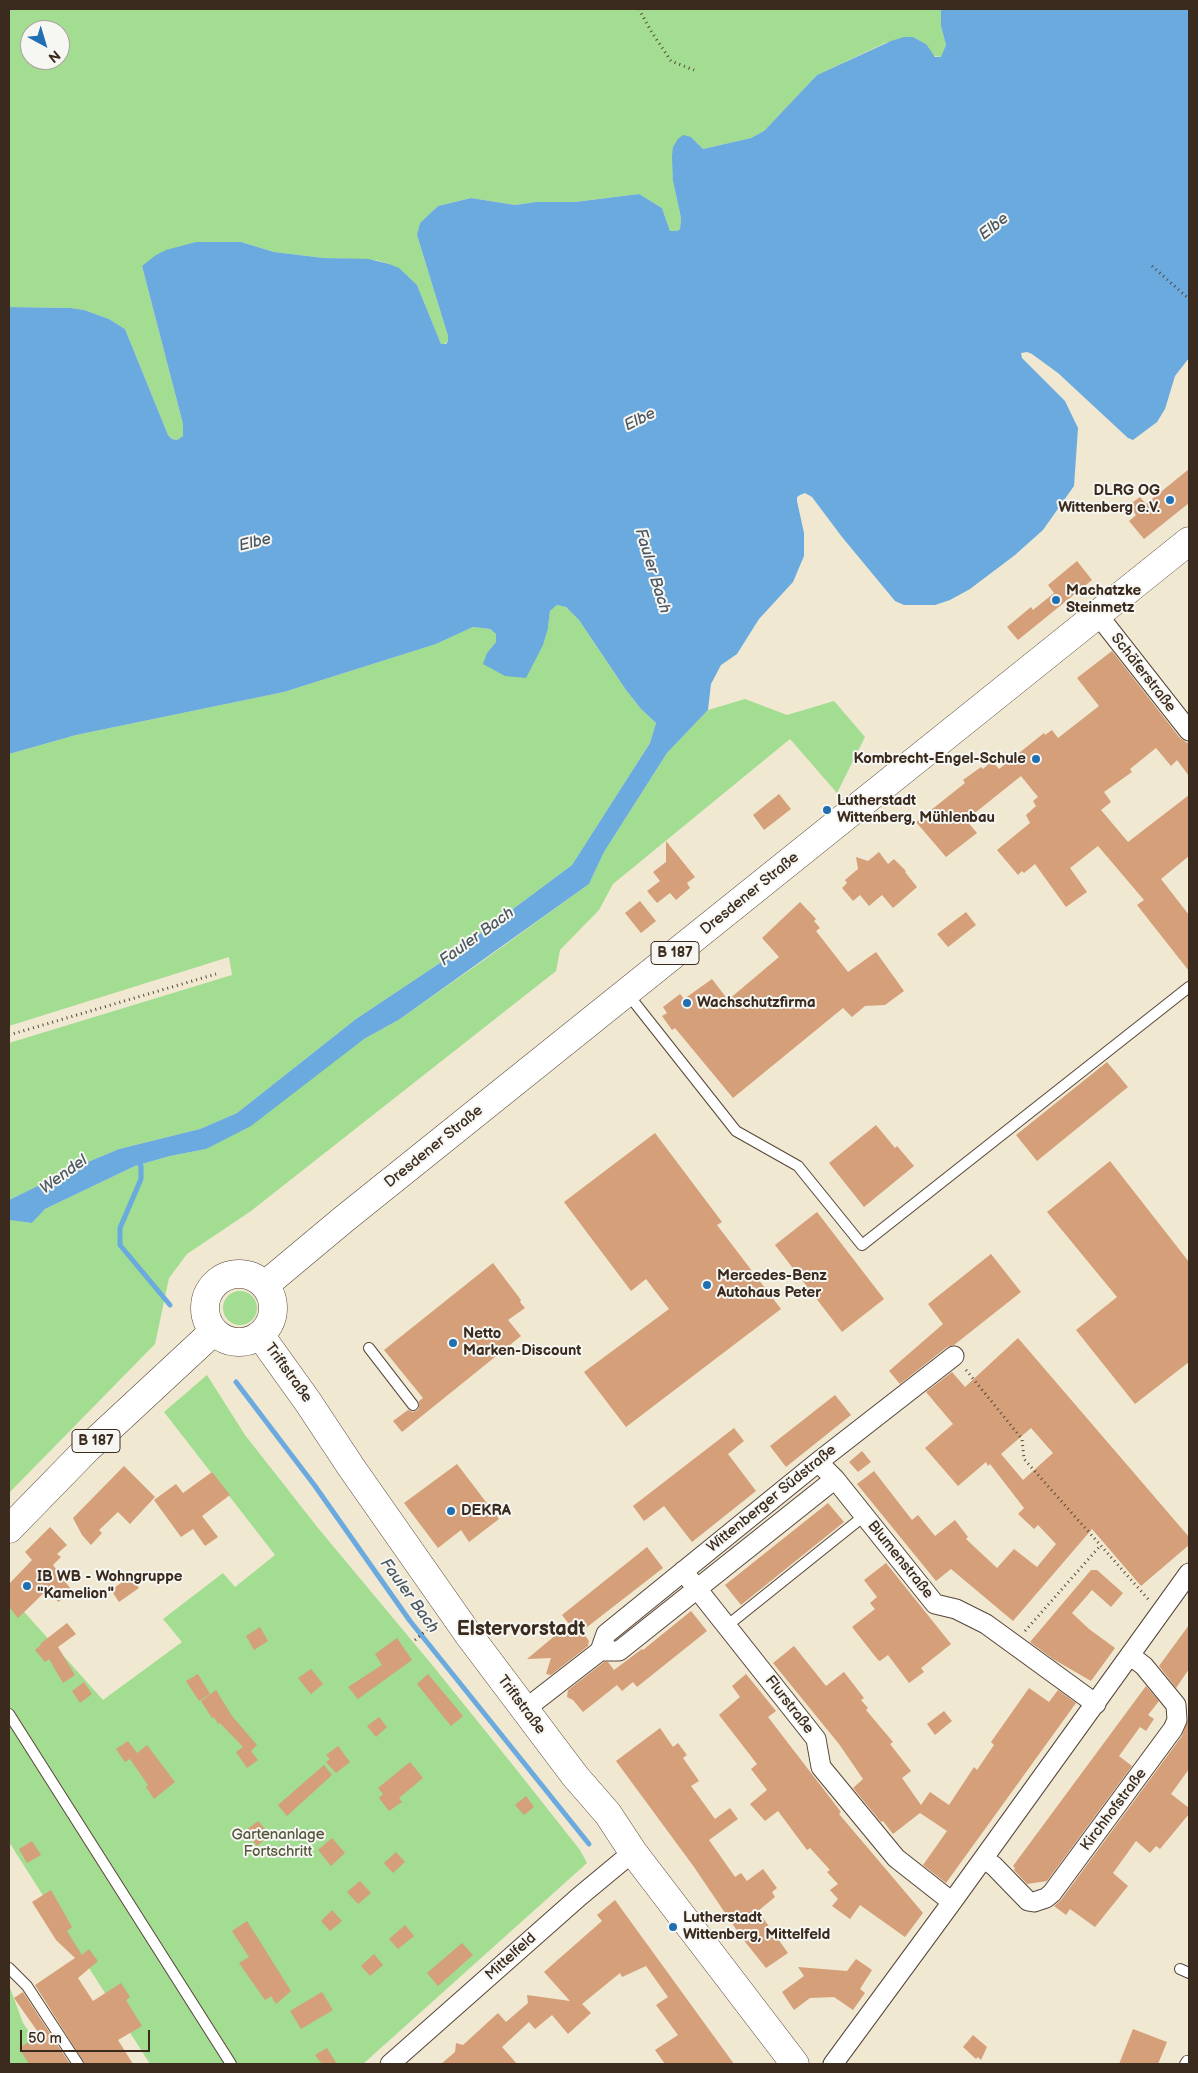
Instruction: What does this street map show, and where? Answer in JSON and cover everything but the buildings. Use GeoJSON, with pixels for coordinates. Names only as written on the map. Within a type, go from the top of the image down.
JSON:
{"type":"FeatureCollection","features":[{"type":"Feature","properties":{"kind":"main road","name":"Dresdener Straße"},"geometry":{"type":"LineString","coordinates":[[265,1286],[344,1219],[1189,541]]}},
{"type":"Feature","properties":{"kind":"main road"},"geometry":{"type":"LineString","coordinates":[[242,1273],[259,1279],[265,1286],[272,1298],[273,1311],[269,1324],[260,1335],[242,1342],[222,1338],[214,1331],[206,1316],[205,1306],[210,1289],[216,1282],[232,1274],[242,1273]]}},
{"type":"Feature","properties":{"kind":"main road","name":"B 187"},"geometry":{"type":"LineString","coordinates":[[9,1529],[96,1441],[214,1331]]}},
{"type":"Feature","properties":{"kind":"main road","name":"Triftstraße"},"geometry":{"type":"LineString","coordinates":[[260,1335],[438,1591],[524,1710],[575,1776],[603,1808],[633,1852],[795,2064]]}},
{"type":"Feature","properties":{"kind":"street","name":"Schäferstraße"},"geometry":{"type":"LineString","coordinates":[[1098,615],[1189,731]]}},
{"type":"Feature","properties":{"kind":"street","name":"Wittenberger Südstraße"},"geometry":{"type":"LineString","coordinates":[[524,1710],[600,1651],[606,1634],[683,1570],[954,1356]]}},
{"type":"Feature","properties":{"kind":"street","name":"Blumenstraße"},"geometry":{"type":"LineString","coordinates":[[818,1462],[835,1480],[935,1604],[956,1609],[986,1624],[1096,1704]]}},
{"type":"Feature","properties":{"kind":"street","name":"Wittenberger Südstraße"},"geometry":{"type":"LineString","coordinates":[[600,1651],[619,1651],[835,1480]]}},
{"type":"Feature","properties":{"kind":"street","name":"Flurstraße"},"geometry":{"type":"LineString","coordinates":[[683,1570],[816,1739],[821,1767],[896,1858],[952,1902]]}},
{"type":"Feature","properties":{"kind":"street"},"geometry":{"type":"LineString","coordinates":[[833,2064],[984,1859],[1163,1612],[1189,1573]]}},
{"type":"Feature","properties":{"kind":"street","name":"Kirchhofstraße"},"geometry":{"type":"LineString","coordinates":[[984,1859],[994,1866],[1028,1901],[1039,1902],[1046,1898],[1052,1893],[1173,1729],[1177,1720],[1176,1705],[1144,1666],[1131,1656]]}},
{"type":"Feature","properties":{"kind":"street","name":"Mittelfeld"},"geometry":{"type":"LineString","coordinates":[[390,2064],[580,1896],[633,1852]]}},
{"type":"Feature","properties":{"kind":"lane"},"geometry":{"type":"LineString","coordinates":[[627,993],[736,1131],[798,1166],[862,1245],[1189,987]]}},
{"type":"Feature","properties":{"kind":"lane"},"geometry":{"type":"LineString","coordinates":[[368,1348],[413,1406]]}},
{"type":"Feature","properties":{"kind":"lane"},"geometry":{"type":"LineString","coordinates":[[728,1625],[864,1516]]}},
{"type":"Feature","properties":{"kind":"lane"},"geometry":{"type":"LineString","coordinates":[[9,1714],[231,2064]]}},
{"type":"Feature","properties":{"kind":"lane"},"geometry":{"type":"LineString","coordinates":[[9,1968],[26,1986],[78,2064]]}},
{"type":"Feature","properties":{"kind":"path"},"geometry":{"type":"LineString","coordinates":[[639,9],[651,31],[672,61],[694,70]]}},
{"type":"Feature","properties":{"kind":"path"},"geometry":{"type":"LineString","coordinates":[[1152,266],[1189,299]]}},
{"type":"Feature","properties":{"kind":"path"},"geometry":{"type":"LineString","coordinates":[[9,1035],[216,974]]}},
{"type":"Feature","properties":{"kind":"path"},"geometry":{"type":"LineString","coordinates":[[954,1356],[1022,1438],[1024,1459],[1155,1606],[1163,1612]]}},
{"type":"Feature","properties":{"kind":"path"},"geometry":{"type":"LineString","coordinates":[[1014,1644],[1101,1545]]}},
{"type":"Feature","properties":{"kind":"path"},"geometry":{"type":"LineString","coordinates":[[415,1640],[428,1629]]}},
{"type":"Feature","properties":{"kind":"green space"},"geometry":{"type":"Polygon","coordinates":[[[9,9],[941,9],[941,26],[946,45],[943,56],[932,55],[926,44],[913,37],[885,43],[817,75],[764,131],[751,138],[703,149],[691,137],[673,147],[673,181],[681,218],[680,229],[677,231],[670,231],[662,208],[639,194],[575,202],[536,202],[515,205],[471,198],[438,206],[420,223],[417,235],[448,336],[448,341],[443,345],[417,285],[389,264],[376,260],[324,258],[274,252],[241,242],[196,242],[142,266],[183,424],[183,436],[177,440],[172,439],[168,435],[125,329],[109,319],[84,310],[9,307],[9,9]]]}},
{"type":"Feature","properties":{"kind":"green space"},"geometry":{"type":"Polygon","coordinates":[[[557,605],[566,607],[579,620],[626,690],[641,709],[656,723],[650,743],[572,865],[446,959],[356,1019],[237,1113],[200,1129],[119,1149],[83,1164],[9,1200],[9,1043],[232,975],[229,957],[9,1026],[9,754],[76,735],[284,692],[436,644],[473,627],[490,629],[496,634],[496,642],[487,653],[548,628],[550,611],[557,605]]]}},
{"type":"Feature","properties":{"kind":"green space"},"geometry":{"type":"Polygon","coordinates":[[[745,699],[787,715],[834,701],[865,737],[837,793],[790,739],[613,884],[599,910],[560,950],[556,971],[251,1211],[187,1254],[169,1278],[155,1344],[9,1493],[9,1220],[32,1223],[45,1209],[135,1166],[170,1156],[206,1149],[364,1039],[400,1019],[484,960],[589,884],[604,852],[667,753],[708,710],[745,699]]]}},
{"type":"Feature","properties":{"kind":"green space"},"geometry":{"type":"Polygon","coordinates":[[[240,1291],[247,1292],[252,1296],[256,1301],[256,1315],[252,1320],[247,1324],[240,1325],[233,1324],[228,1320],[224,1315],[223,1308],[224,1301],[228,1296],[233,1292],[240,1291]]]}},
{"type":"Feature","properties":{"kind":"green space","name":"Gartenanlage Fortschritt"},"geometry":{"type":"Polygon","coordinates":[[[207,1375],[245,1435],[318,1528],[512,1764],[580,1850],[587,1863],[363,2064],[150,2064],[9,1842],[9,1595],[103,1700],[182,1642],[163,1619],[223,1573],[235,1587],[275,1555],[164,1412],[207,1375]]]}},
{"type":"Feature","properties":{"kind":"green space"},"geometry":{"type":"Polygon","coordinates":[[[9,1985],[23,2023],[51,2064],[9,2064],[9,1985]]]}},
{"type":"Feature","properties":{"kind":"water"},"geometry":{"type":"Polygon","coordinates":[[[941,9],[1189,9],[1189,358],[1175,376],[1165,409],[1157,422],[1133,440],[1128,438],[1058,373],[1032,354],[1027,352],[1021,353],[1022,358],[1065,401],[1078,428],[1074,486],[1043,530],[1015,555],[970,589],[950,600],[935,605],[904,605],[895,601],[842,537],[812,497],[805,493],[797,497],[804,533],[804,556],[793,582],[759,619],[737,654],[721,665],[711,684],[708,710],[667,753],[604,852],[589,884],[400,1019],[364,1039],[251,1126],[206,1149],[170,1156],[135,1166],[45,1209],[32,1223],[9,1220],[9,1200],[83,1164],[119,1149],[200,1129],[237,1113],[356,1019],[446,959],[572,865],[650,743],[656,723],[641,709],[626,690],[579,620],[566,607],[557,605],[550,611],[543,645],[526,678],[505,676],[483,664],[487,653],[496,642],[496,634],[490,629],[473,627],[436,644],[284,692],[76,735],[9,754],[9,307],[84,310],[109,319],[125,329],[168,435],[172,439],[177,440],[183,436],[183,424],[142,266],[156,255],[166,250],[196,242],[241,242],[274,252],[324,258],[369,259],[389,264],[399,268],[417,285],[441,344],[446,344],[448,336],[417,235],[420,223],[438,206],[471,198],[515,205],[536,202],[575,202],[639,194],[662,208],[670,231],[677,231],[680,229],[681,218],[673,181],[672,156],[673,147],[678,139],[683,135],[691,137],[703,149],[751,138],[764,131],[817,75],[891,41],[904,37],[913,37],[926,44],[935,57],[941,57],[946,45],[941,26],[941,9]]]}},
{"type":"Feature","properties":{"kind":"waterway","name":"Fauler Bach"},"geometry":{"type":"LineString","coordinates":[[137,1160],[141,1166],[141,1179],[120,1228],[120,1245],[170,1305]]}},
{"type":"Feature","properties":{"kind":"waterway","name":"Fauler Bach"},"geometry":{"type":"LineString","coordinates":[[236,1382],[315,1486],[410,1621],[589,1844]]}},
{"type":"Feature","properties":{"kind":"place","name":"DLRG OG Wittenberg e.V."},"geometry":{"type":"Point","coordinates":[1170,500]}},
{"type":"Feature","properties":{"kind":"place","name":"Machatzke Steinmetz"},"geometry":{"type":"Point","coordinates":[1056,600]}},
{"type":"Feature","properties":{"kind":"place","name":"Kombrecht-Engel-Schule"},"geometry":{"type":"Point","coordinates":[1036,759]}},
{"type":"Feature","properties":{"kind":"place","name":"Lutherstadt Wittenberg, Mühlenbau"},"geometry":{"type":"Point","coordinates":[827,810]}},
{"type":"Feature","properties":{"kind":"place","name":"Wachschutzfirma"},"geometry":{"type":"Point","coordinates":[687,1003]}},
{"type":"Feature","properties":{"kind":"place","name":"Mercedes-Benz Autohaus Peter"},"geometry":{"type":"Point","coordinates":[707,1285]}},
{"type":"Feature","properties":{"kind":"place","name":"Netto Marken-Discount"},"geometry":{"type":"Point","coordinates":[453,1343]}},
{"type":"Feature","properties":{"kind":"place","name":"DEKRA"},"geometry":{"type":"Point","coordinates":[451,1511]}},
{"type":"Feature","properties":{"kind":"place","name":"IB WB - Wohngruppe \"Kamelion\""},"geometry":{"type":"Point","coordinates":[27,1586]}},
{"type":"Feature","properties":{"kind":"place","name":"Lutherstadt Wittenberg, Mittelfeld"},"geometry":{"type":"Point","coordinates":[673,1927]}},
{"type":"Feature","properties":{"kind":"district","name":"Elstervorstadt"},"geometry":{"type":"Point","coordinates":[521,1630]}},
{"type":"Feature","properties":{"kind":"water label","name":"Elbe"},"geometry":{"type":"Point","coordinates":[994,227]}},
{"type":"Feature","properties":{"kind":"water label","name":"Elbe"},"geometry":{"type":"Point","coordinates":[640,420]}},
{"type":"Feature","properties":{"kind":"water label","name":"Elbe"},"geometry":{"type":"Point","coordinates":[255,543]}},
{"type":"Feature","properties":{"kind":"water label","name":"Wendel"},"geometry":{"type":"Point","coordinates":[64,1175]}}]}
